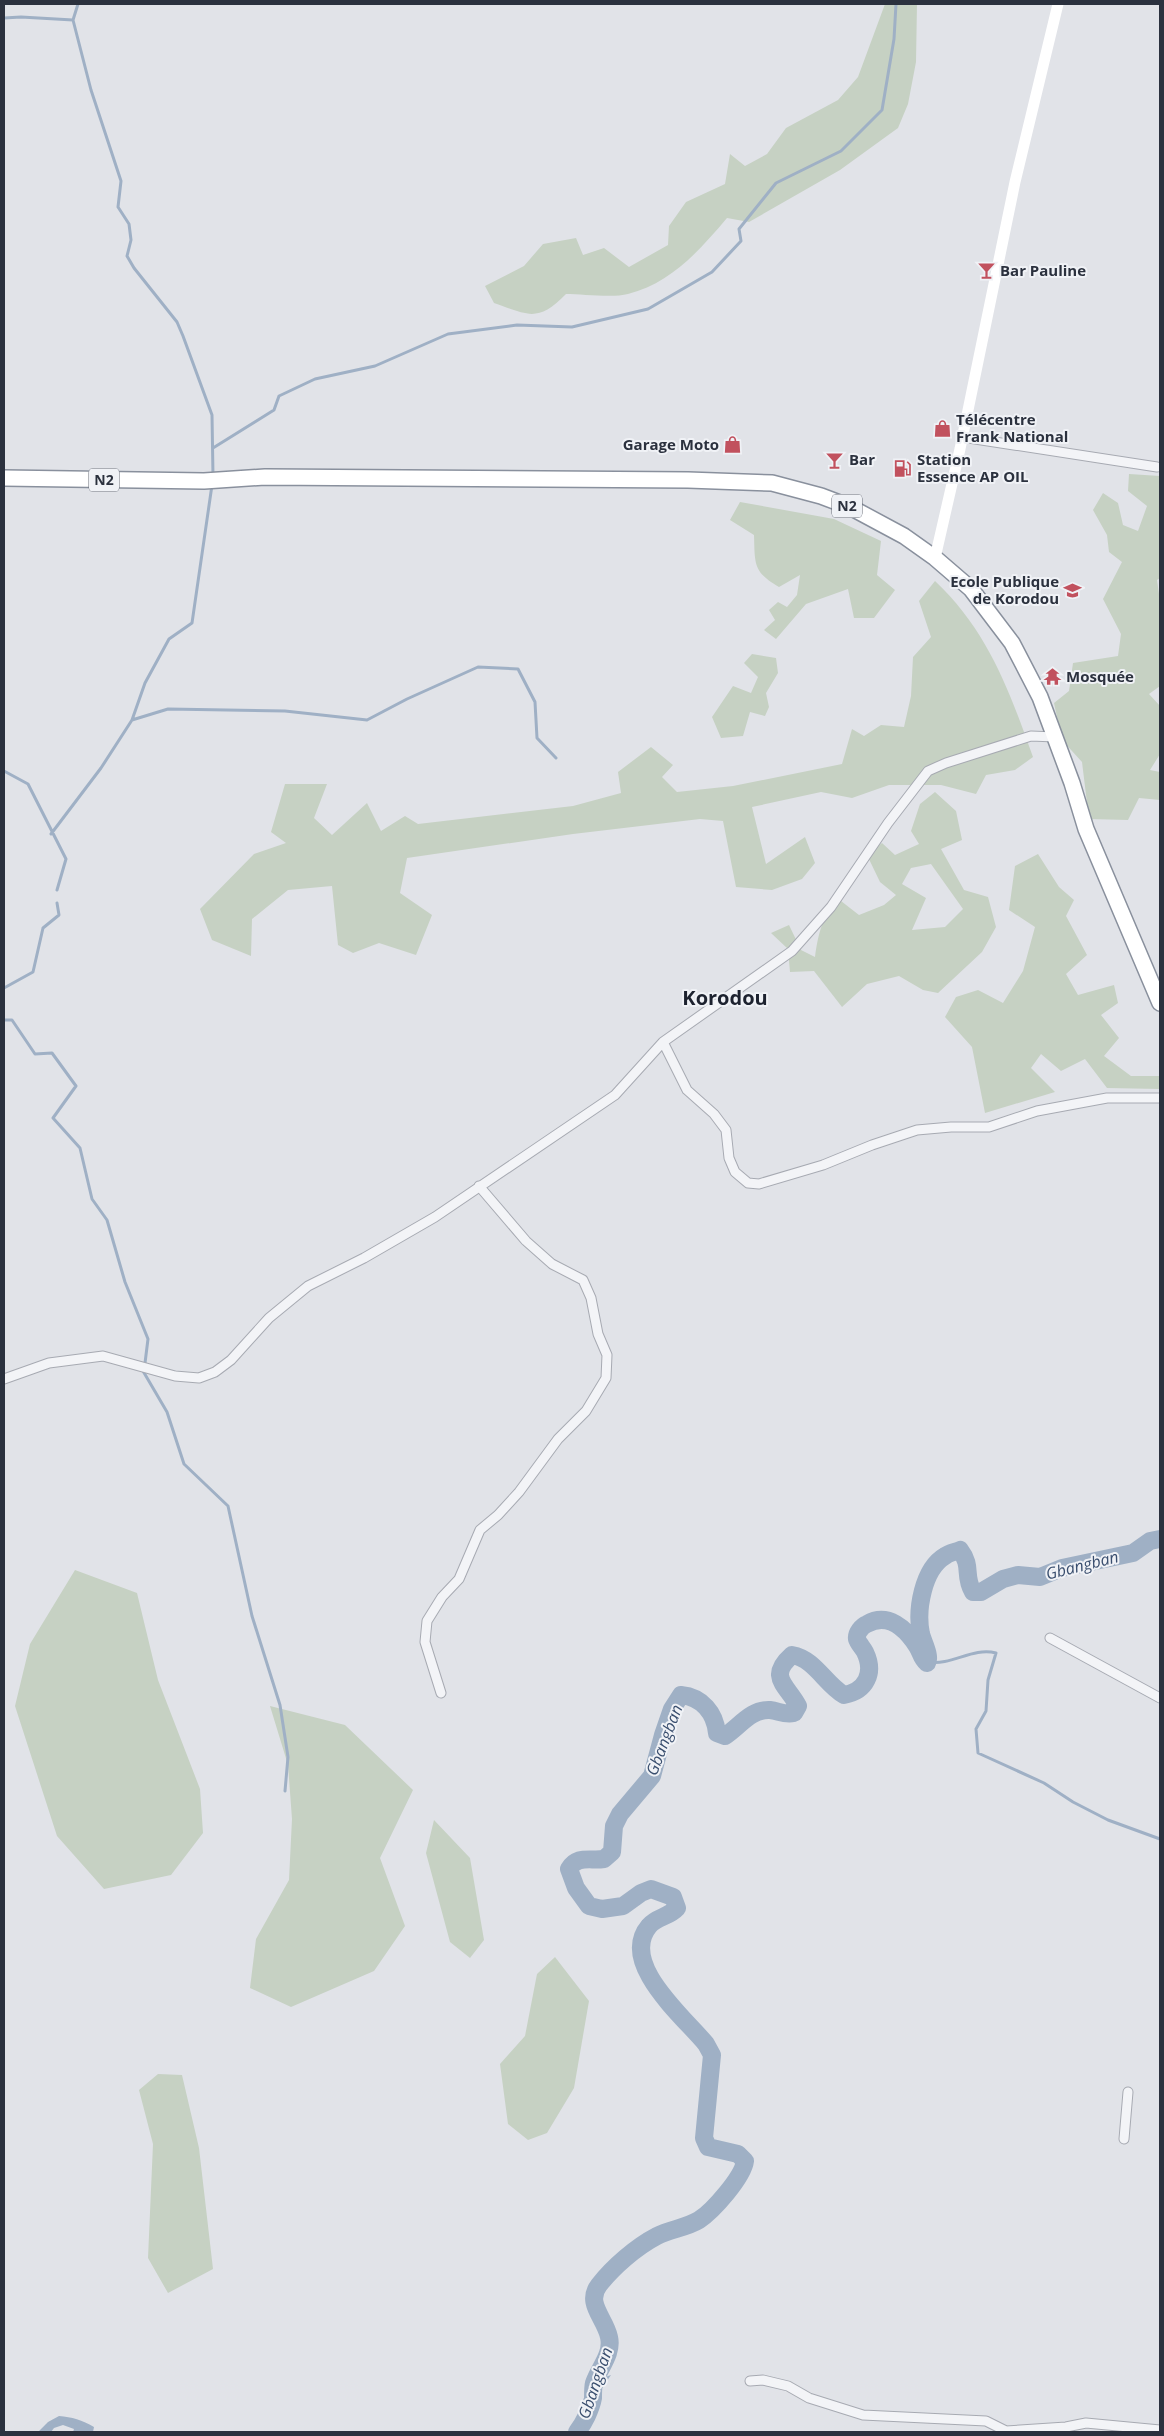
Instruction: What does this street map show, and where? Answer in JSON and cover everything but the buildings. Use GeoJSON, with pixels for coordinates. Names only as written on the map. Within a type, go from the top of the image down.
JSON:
{"type":"FeatureCollection","features":[{"type":"Feature","properties":{"kind":"highway","name":"N2"},"geometry":{"type":"LineString","coordinates":[[4,478],[204,481],[265,478],[688,480],[772,483],[822,496],[869,516],[904,536],[935,558],[971,589],[1012,643],[1040,697],[1086,829],[1160,1003]]}},
{"type":"Feature","properties":{"kind":"street"},"geometry":{"type":"LineString","coordinates":[[935,558],[1015,182],[1058,4]]}},
{"type":"Feature","properties":{"kind":"street"},"geometry":{"type":"LineString","coordinates":[[962,437],[1157,467]]}},
{"type":"Feature","properties":{"kind":"street"},"geometry":{"type":"LineString","coordinates":[[4,1379],[49,1363],[102,1356],[175,1376],[199,1378],[216,1372],[231,1360],[269,1318],[308,1286],[364,1258],[435,1217],[615,1095],[663,1042],[792,951],[831,907],[888,823],[928,771],[946,763],[1031,736],[1055,737]]}},
{"type":"Feature","properties":{"kind":"street"},"geometry":{"type":"LineString","coordinates":[[663,1042],[687,1090],[714,1114],[726,1130],[729,1158],[735,1172],[748,1183],[760,1184],[823,1165],[872,1145],[917,1130],[951,1126],[989,1126],[1037,1112],[1107,1098],[1160,1098]]}},
{"type":"Feature","properties":{"kind":"street"},"geometry":{"type":"LineString","coordinates":[[441,1693],[425,1642],[428,1621],[442,1597],[458,1579],[480,1530],[498,1515],[519,1492],[558,1439],[586,1411],[606,1378],[607,1355],[598,1334],[591,1298],[582,1280],[552,1264],[526,1241],[480,1186]]}},
{"type":"Feature","properties":{"kind":"street"},"geometry":{"type":"LineString","coordinates":[[1050,1638],[1160,1698]]}},
{"type":"Feature","properties":{"kind":"street"},"geometry":{"type":"LineString","coordinates":[[1124,2139],[1128,2092]]}},
{"type":"Feature","properties":{"kind":"street"},"geometry":{"type":"LineString","coordinates":[[750,2381],[763,2380],[788,2386],[809,2398],[863,2414],[986,2421],[1006,2431],[1066,2430],[1086,2422],[1160,2430]]}},
{"type":"Feature","properties":{"kind":"green space"},"geometry":{"type":"Polygon","coordinates":[[[885,4],[917,4],[916,62],[908,104],[898,128],[840,170],[749,222],[727,218],[695,254],[671,274],[643,289],[614,296],[566,294],[548,309],[532,314],[516,311],[494,303],[485,286],[524,266],[543,244],[576,238],[583,255],[604,248],[629,267],[668,245],[669,226],[686,202],[725,184],[730,154],[745,166],[767,154],[786,128],[838,100],[858,77],[885,4]]]}},
{"type":"Feature","properties":{"kind":"green space"},"geometry":{"type":"Polygon","coordinates":[[[1129,474],[1160,476],[1160,578],[1157,580],[1160,601],[1160,686],[1149,694],[1160,706],[1160,754],[1150,770],[1160,772],[1160,800],[1139,798],[1128,820],[1089,819],[1082,762],[1062,740],[1054,703],[1069,691],[1073,663],[1118,656],[1121,634],[1103,599],[1122,562],[1109,552],[1107,535],[1093,510],[1103,493],[1118,503],[1123,525],[1138,531],[1147,506],[1128,491],[1129,474]]]}},
{"type":"Feature","properties":{"kind":"green space"},"geometry":{"type":"Polygon","coordinates":[[[740,502],[834,519],[881,541],[877,575],[895,590],[874,618],[854,618],[848,589],[806,604],[776,639],[764,630],[775,620],[769,610],[778,602],[787,607],[797,595],[800,575],[779,587],[764,577],[755,560],[754,535],[730,520],[740,502]]]}},
{"type":"Feature","properties":{"kind":"green space"},"geometry":{"type":"Polygon","coordinates":[[[935,581],[969,620],[983,641],[1015,708],[1033,757],[1015,770],[986,775],[976,794],[941,785],[889,785],[852,798],[821,792],[752,807],[766,864],[805,837],[815,863],[802,879],[772,890],[736,887],[723,821],[700,819],[573,834],[407,858],[400,893],[432,915],[416,955],[379,943],[353,953],[338,945],[332,886],[288,890],[252,919],[251,956],[212,940],[200,909],[254,854],[286,843],[271,832],[285,784],[327,784],[314,818],[332,835],[367,803],[381,831],[405,816],[418,824],[573,806],[621,793],[618,772],[651,747],[673,765],[662,777],[677,792],[733,786],[842,764],[852,729],[864,736],[881,725],[904,727],[911,696],[913,657],[931,637],[919,601],[935,581]]]}},
{"type":"Feature","properties":{"kind":"green space"},"geometry":{"type":"Polygon","coordinates":[[[752,654],[776,658],[778,673],[766,693],[769,707],[765,716],[750,712],[743,736],[721,738],[712,717],[733,686],[751,693],[758,677],[744,663],[752,654]]]}},
{"type":"Feature","properties":{"kind":"green space"},"geometry":{"type":"Polygon","coordinates":[[[935,792],[956,811],[962,840],[941,849],[964,890],[988,897],[996,927],[982,952],[938,993],[923,990],[899,976],[867,984],[842,1007],[814,971],[790,972],[788,949],[771,933],[789,925],[801,950],[815,957],[825,918],[829,911],[841,901],[859,915],[884,905],[896,895],[880,882],[867,855],[882,843],[895,855],[919,844],[911,831],[920,804],[935,792]],[[931,864],[911,868],[902,884],[926,898],[912,930],[945,927],[963,909],[931,864]]]}},
{"type":"Feature","properties":{"kind":"green space"},"geometry":{"type":"Polygon","coordinates":[[[1038,854],[1059,887],[1074,900],[1066,916],[1087,955],[1066,974],[1078,995],[1114,985],[1118,1003],[1101,1015],[1119,1038],[1104,1056],[1131,1076],[1160,1076],[1160,1089],[1107,1088],[1085,1059],[1061,1071],[1041,1054],[1031,1068],[1055,1092],[985,1113],[972,1047],[945,1017],[956,997],[978,990],[1003,1003],[1023,971],[1035,927],[1009,910],[1015,866],[1038,854]]]}},
{"type":"Feature","properties":{"kind":"green space"},"geometry":{"type":"Polygon","coordinates":[[[75,1570],[137,1593],[158,1680],[200,1789],[203,1833],[171,1875],[104,1889],[57,1836],[15,1706],[30,1644],[75,1570]]]}},
{"type":"Feature","properties":{"kind":"green space"},"geometry":{"type":"Polygon","coordinates":[[[270,1706],[345,1725],[413,1790],[380,1858],[405,1926],[374,1971],[291,2007],[250,1988],[256,1939],[289,1880],[292,1819],[288,1765],[270,1706]]]}},
{"type":"Feature","properties":{"kind":"green space"},"geometry":{"type":"Polygon","coordinates":[[[434,1820],[470,1858],[484,1940],[470,1958],[450,1942],[426,1853],[434,1820]]]}},
{"type":"Feature","properties":{"kind":"green space"},"geometry":{"type":"Polygon","coordinates":[[[555,1957],[589,2001],[574,2088],[547,2133],[528,2140],[508,2124],[500,2064],[525,2036],[537,1974],[555,1957]]]}},
{"type":"Feature","properties":{"kind":"green space"},"geometry":{"type":"Polygon","coordinates":[[[158,2074],[182,2075],[199,2148],[213,2269],[168,2293],[148,2258],[153,2144],[139,2090],[158,2074]]]}},
{"type":"Feature","properties":{"kind":"water"},"geometry":{"type":"Polygon","coordinates":[[[611,2375],[602,2388],[584,2432],[570,2432],[586,2406],[588,2383],[611,2375]]]}},
{"type":"Feature","properties":{"kind":"water"},"geometry":{"type":"Polygon","coordinates":[[[59,2416],[85,2422],[94,2427],[93,2432],[73,2432],[74,2429],[63,2425],[54,2428],[51,2432],[38,2432],[48,2422],[59,2416]]]}},
{"type":"Feature","properties":{"kind":"waterway"},"geometry":{"type":"LineString","coordinates":[[78,4],[73,20],[91,90],[121,181],[118,207],[129,224],[131,240],[127,256],[134,268],[177,322],[183,336],[212,415],[213,476]]}},
{"type":"Feature","properties":{"kind":"waterway"},"geometry":{"type":"LineString","coordinates":[[213,448],[274,410],[279,396],[315,379],[375,366],[448,334],[517,325],[572,327],[648,309],[712,272],[741,241],[739,229],[776,183],[841,151],[882,110],[894,39],[896,4]]}},
{"type":"Feature","properties":{"kind":"waterway"},"geometry":{"type":"LineString","coordinates":[[4,18],[73,20]]}},
{"type":"Feature","properties":{"kind":"waterway"},"geometry":{"type":"LineString","coordinates":[[51,834],[101,768],[132,720],[145,683],[169,639],[192,623],[212,485]]}},
{"type":"Feature","properties":{"kind":"waterway"},"geometry":{"type":"LineString","coordinates":[[132,720],[168,709],[285,711],[367,720],[407,699],[478,667],[518,669],[535,702],[537,738],[556,758]]}},
{"type":"Feature","properties":{"kind":"waterway"},"geometry":{"type":"LineString","coordinates":[[4,771],[28,784],[66,859],[57,890]]}},
{"type":"Feature","properties":{"kind":"waterway"},"geometry":{"type":"LineString","coordinates":[[4,988],[33,972],[43,928],[59,915],[57,903]]}},
{"type":"Feature","properties":{"kind":"waterway"},"geometry":{"type":"LineString","coordinates":[[4,1020],[12,1020],[35,1054],[52,1053],[76,1086],[53,1118],[80,1148],[92,1199],[107,1220],[125,1282],[148,1339],[145,1363]]}},
{"type":"Feature","properties":{"kind":"waterway"},"geometry":{"type":"LineString","coordinates":[[143,1371],[167,1412],[184,1464],[228,1506],[252,1616],[280,1705],[288,1757],[285,1791]]}},
{"type":"Feature","properties":{"kind":"waterway","name":"Gbangban"},"geometry":{"type":"LineString","coordinates":[[577,2432],[589,2411],[593,2398],[594,2383],[605,2361],[610,2343],[607,2330],[595,2304],[595,2292],[599,2285],[618,2264],[641,2246],[662,2234],[694,2223],[705,2216],[719,2202],[739,2176],[745,2161],[738,2154],[708,2147],[704,2138],[712,2055],[706,2044],[658,1989],[648,1973],[642,1956],[642,1941],[649,1926],[677,1908],[673,1897],[651,1889],[641,1893],[623,1906],[602,1909],[589,1906],[576,1888],[569,1869],[580,1860],[604,1859],[612,1852],[614,1826],[620,1814],[652,1776],[672,1709],[681,1695],[695,1699],[706,1707],[716,1726],[717,1733],[725,1736],[757,1712],[770,1710],[794,1713],[798,1706],[780,1675],[781,1669],[792,1655],[807,1661],[844,1695],[858,1690],[869,1674],[869,1667],[865,1652],[858,1642],[857,1634],[863,1626],[875,1621],[889,1621],[902,1628],[913,1640],[927,1663],[927,1653],[920,1624],[923,1591],[931,1570],[937,1562],[948,1554],[960,1550],[966,1561],[970,1586],[973,1592],[981,1592],[1003,1579],[1018,1575],[1040,1577],[1062,1568],[1133,1553],[1150,1541],[1160,1539]]}},
{"type":"Feature","properties":{"kind":"waterway"},"geometry":{"type":"LineString","coordinates":[[928,1662],[937,1663],[979,1652],[996,1653],[988,1680],[986,1711],[976,1729],[978,1753],[1044,1783],[1073,1802],[1108,1820],[1160,1839]]}},
{"type":"Feature","properties":{"kind":"place","name":"Bar Pauline"},"geometry":{"type":"Point","coordinates":[986,271]}},
{"type":"Feature","properties":{"kind":"place","name":"Télécentre Frank National"},"geometry":{"type":"Point","coordinates":[942,429]}},
{"type":"Feature","properties":{"kind":"place","name":"Garage Moto"},"geometry":{"type":"Point","coordinates":[733,445]}},
{"type":"Feature","properties":{"kind":"place","name":"Bar"},"geometry":{"type":"Point","coordinates":[835,460]}},
{"type":"Feature","properties":{"kind":"place","name":"Station Essence AP OIL"},"geometry":{"type":"Point","coordinates":[903,469]}},
{"type":"Feature","properties":{"kind":"place","name":"Ecole Publique de Korodou"},"geometry":{"type":"Point","coordinates":[1073,591]}},
{"type":"Feature","properties":{"kind":"place","name":"Mosquée"},"geometry":{"type":"Point","coordinates":[1052,677]}},
{"type":"Feature","properties":{"kind":"district","name":"Korodou"},"geometry":{"type":"Point","coordinates":[725,998]}}]}
